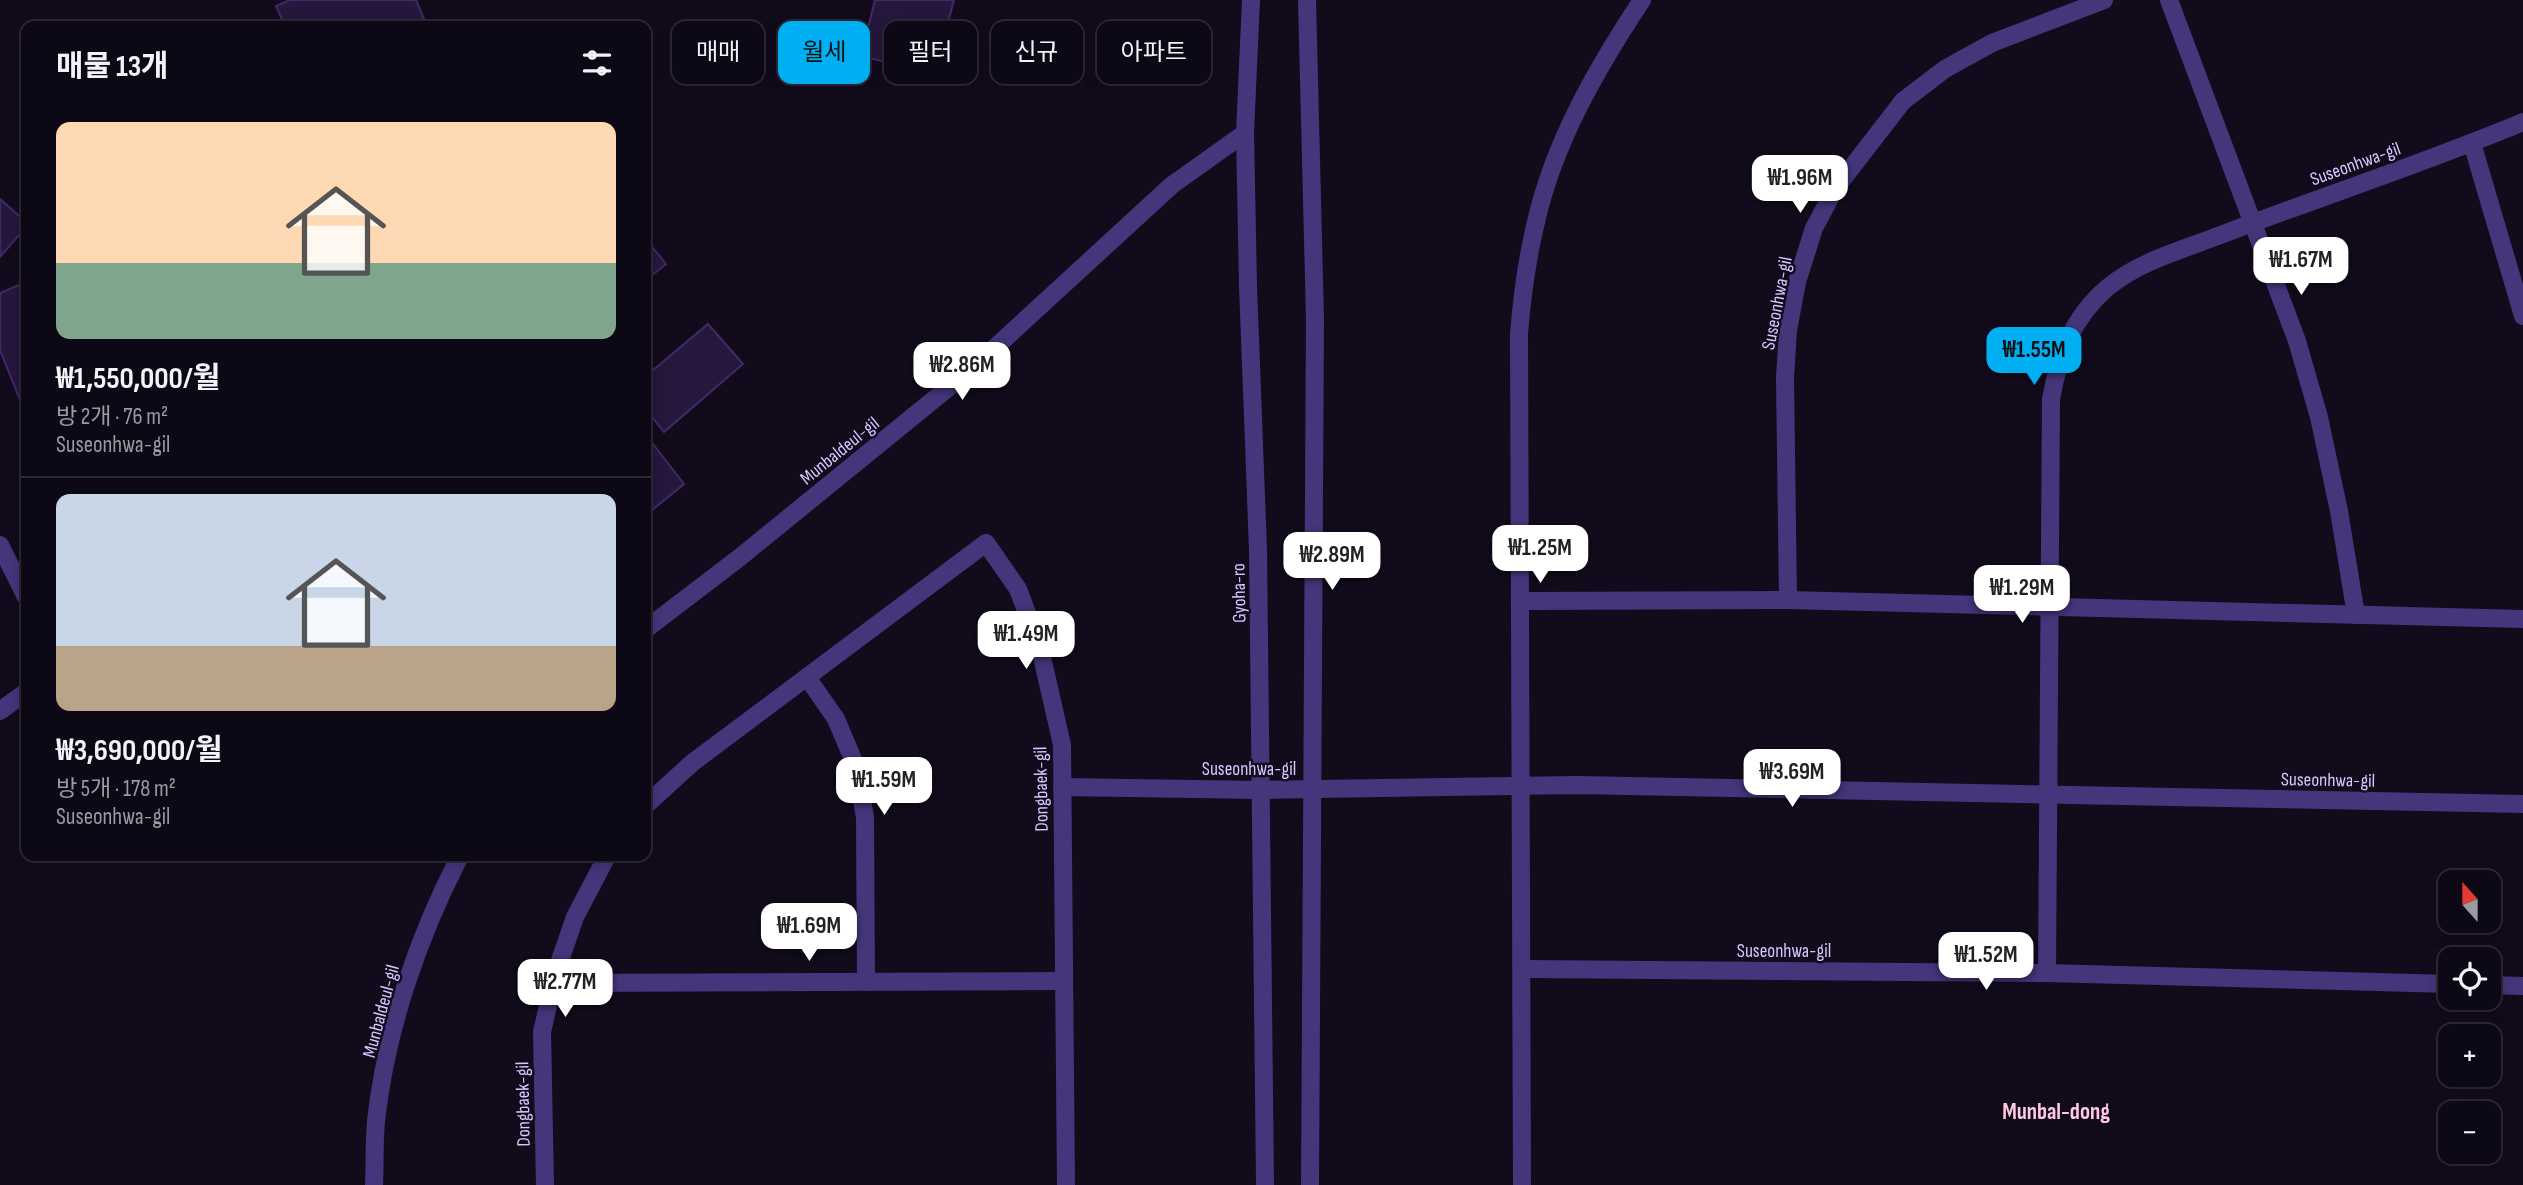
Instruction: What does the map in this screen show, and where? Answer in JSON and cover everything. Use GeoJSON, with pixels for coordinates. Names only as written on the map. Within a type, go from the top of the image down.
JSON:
{"type":"FeatureCollection","features":[{"type":"Feature","properties":{"kind":"street","name":"Gyoha-ro"},"geometry":{"type":"LineString","coordinates":[[1251,0],[1245,133],[1258,549],[1265,1185]]}},
{"type":"Feature","properties":{"kind":"street"},"geometry":{"type":"LineString","coordinates":[[1307,0],[1315,319],[1310,1185]]}},
{"type":"Feature","properties":{"kind":"street"},"geometry":{"type":"LineString","coordinates":[[1522,1185],[1519,334],[1526,270],[1536,220],[1554,164],[1583,99],[1609,50],[1642,0]]}},
{"type":"Feature","properties":{"kind":"street","name":"Suseonhwa-gil"},"geometry":{"type":"LineString","coordinates":[[1788,600],[1785,377],[1788,330],[1797,282],[1814,228],[1835,189],[1903,101],[1945,69],[1992,43],[2104,0]]}},
{"type":"Feature","properties":{"kind":"street"},"geometry":{"type":"LineString","coordinates":[[2169,0],[2297,341],[2319,417],[2339,512],[2356,615]]}},
{"type":"Feature","properties":{"kind":"street","name":"Suseonhwa-gil"},"geometry":{"type":"LineString","coordinates":[[2047,973],[2051,399],[2058,363],[2071,332],[2087,308],[2108,286],[2144,265],[2523,122]]}},
{"type":"Feature","properties":{"kind":"street","name":"Munbaldeul-gil"},"geometry":{"type":"LineString","coordinates":[[651,625],[739,558],[975,366],[1172,185],[1245,133]]}},
{"type":"Feature","properties":{"kind":"street"},"geometry":{"type":"LineString","coordinates":[[2472,143],[2523,316]]}},
{"type":"Feature","properties":{"kind":"street","name":"Dongbaek-gil"},"geometry":{"type":"LineString","coordinates":[[651,800],[692,763],[986,543],[1018,589],[1040,648],[1062,746],[1066,1185]]}},
{"type":"Feature","properties":{"kind":"street"},"geometry":{"type":"LineString","coordinates":[[0,545],[21,587]]}},
{"type":"Feature","properties":{"kind":"street"},"geometry":{"type":"LineString","coordinates":[[1521,601],[1788,600],[2523,619]]}},
{"type":"Feature","properties":{"kind":"street"},"geometry":{"type":"LineString","coordinates":[[807,677],[836,719],[855,764],[864,817],[866,982]]}},
{"type":"Feature","properties":{"kind":"street"},"geometry":{"type":"LineString","coordinates":[[0,711],[21,696]]}},
{"type":"Feature","properties":{"kind":"street","name":"Suseonhwa-gil"},"geometry":{"type":"LineString","coordinates":[[1062,788],[1261,790],[1521,786],[2523,804]]}},
{"type":"Feature","properties":{"kind":"street","name":"Munbaldeul-gil"},"geometry":{"type":"LineString","coordinates":[[374,1185],[376,1121],[392,1031],[419,950],[445,884],[457,861]]}},
{"type":"Feature","properties":{"kind":"street","name":"Dongbaek-gil"},"geometry":{"type":"LineString","coordinates":[[545,1185],[542,1032],[575,917],[604,861]]}},
{"type":"Feature","properties":{"kind":"street","name":"Suseonhwa-gil"},"geometry":{"type":"LineString","coordinates":[[1522,969],[2047,973],[2438,984]]}},
{"type":"Feature","properties":{"kind":"street"},"geometry":{"type":"LineString","coordinates":[[554,983],[1064,981]]}},
{"type":"Feature","properties":{"kind":"street"},"geometry":{"type":"LineString","coordinates":[[2501,985],[2523,986]]}},
{"type":"Feature","properties":{"kind":"building"},"geometry":{"type":"Polygon","coordinates":[[[290,0],[416,0],[425,21],[283,21],[276,6],[290,0]]]}},
{"type":"Feature","properties":{"kind":"building"},"geometry":{"type":"Polygon","coordinates":[[[875,0],[954,0],[948,21],[884,21],[884,62],[870,58],[870,21],[875,0]]]}},
{"type":"Feature","properties":{"kind":"building"},"geometry":{"type":"Polygon","coordinates":[[[0,199],[21,218],[21,233],[0,257],[0,199]]]}},
{"type":"Feature","properties":{"kind":"building"},"geometry":{"type":"Polygon","coordinates":[[[651,245],[666,264],[651,276],[651,245]]]}},
{"type":"Feature","properties":{"kind":"building"},"geometry":{"type":"Polygon","coordinates":[[[21,284],[21,402],[0,350],[0,293],[21,284]]]}},
{"type":"Feature","properties":{"kind":"building"},"geometry":{"type":"Polygon","coordinates":[[[708,324],[743,364],[664,432],[651,416],[651,372],[708,324]]]}},
{"type":"Feature","properties":{"kind":"building"},"geometry":{"type":"Polygon","coordinates":[[[651,441],[684,484],[651,511],[651,441]]]}},
{"type":"Feature","properties":{"kind":"district","name":"Munbal-dong"},"geometry":{"type":"Point","coordinates":[2056,1111]}}]}
